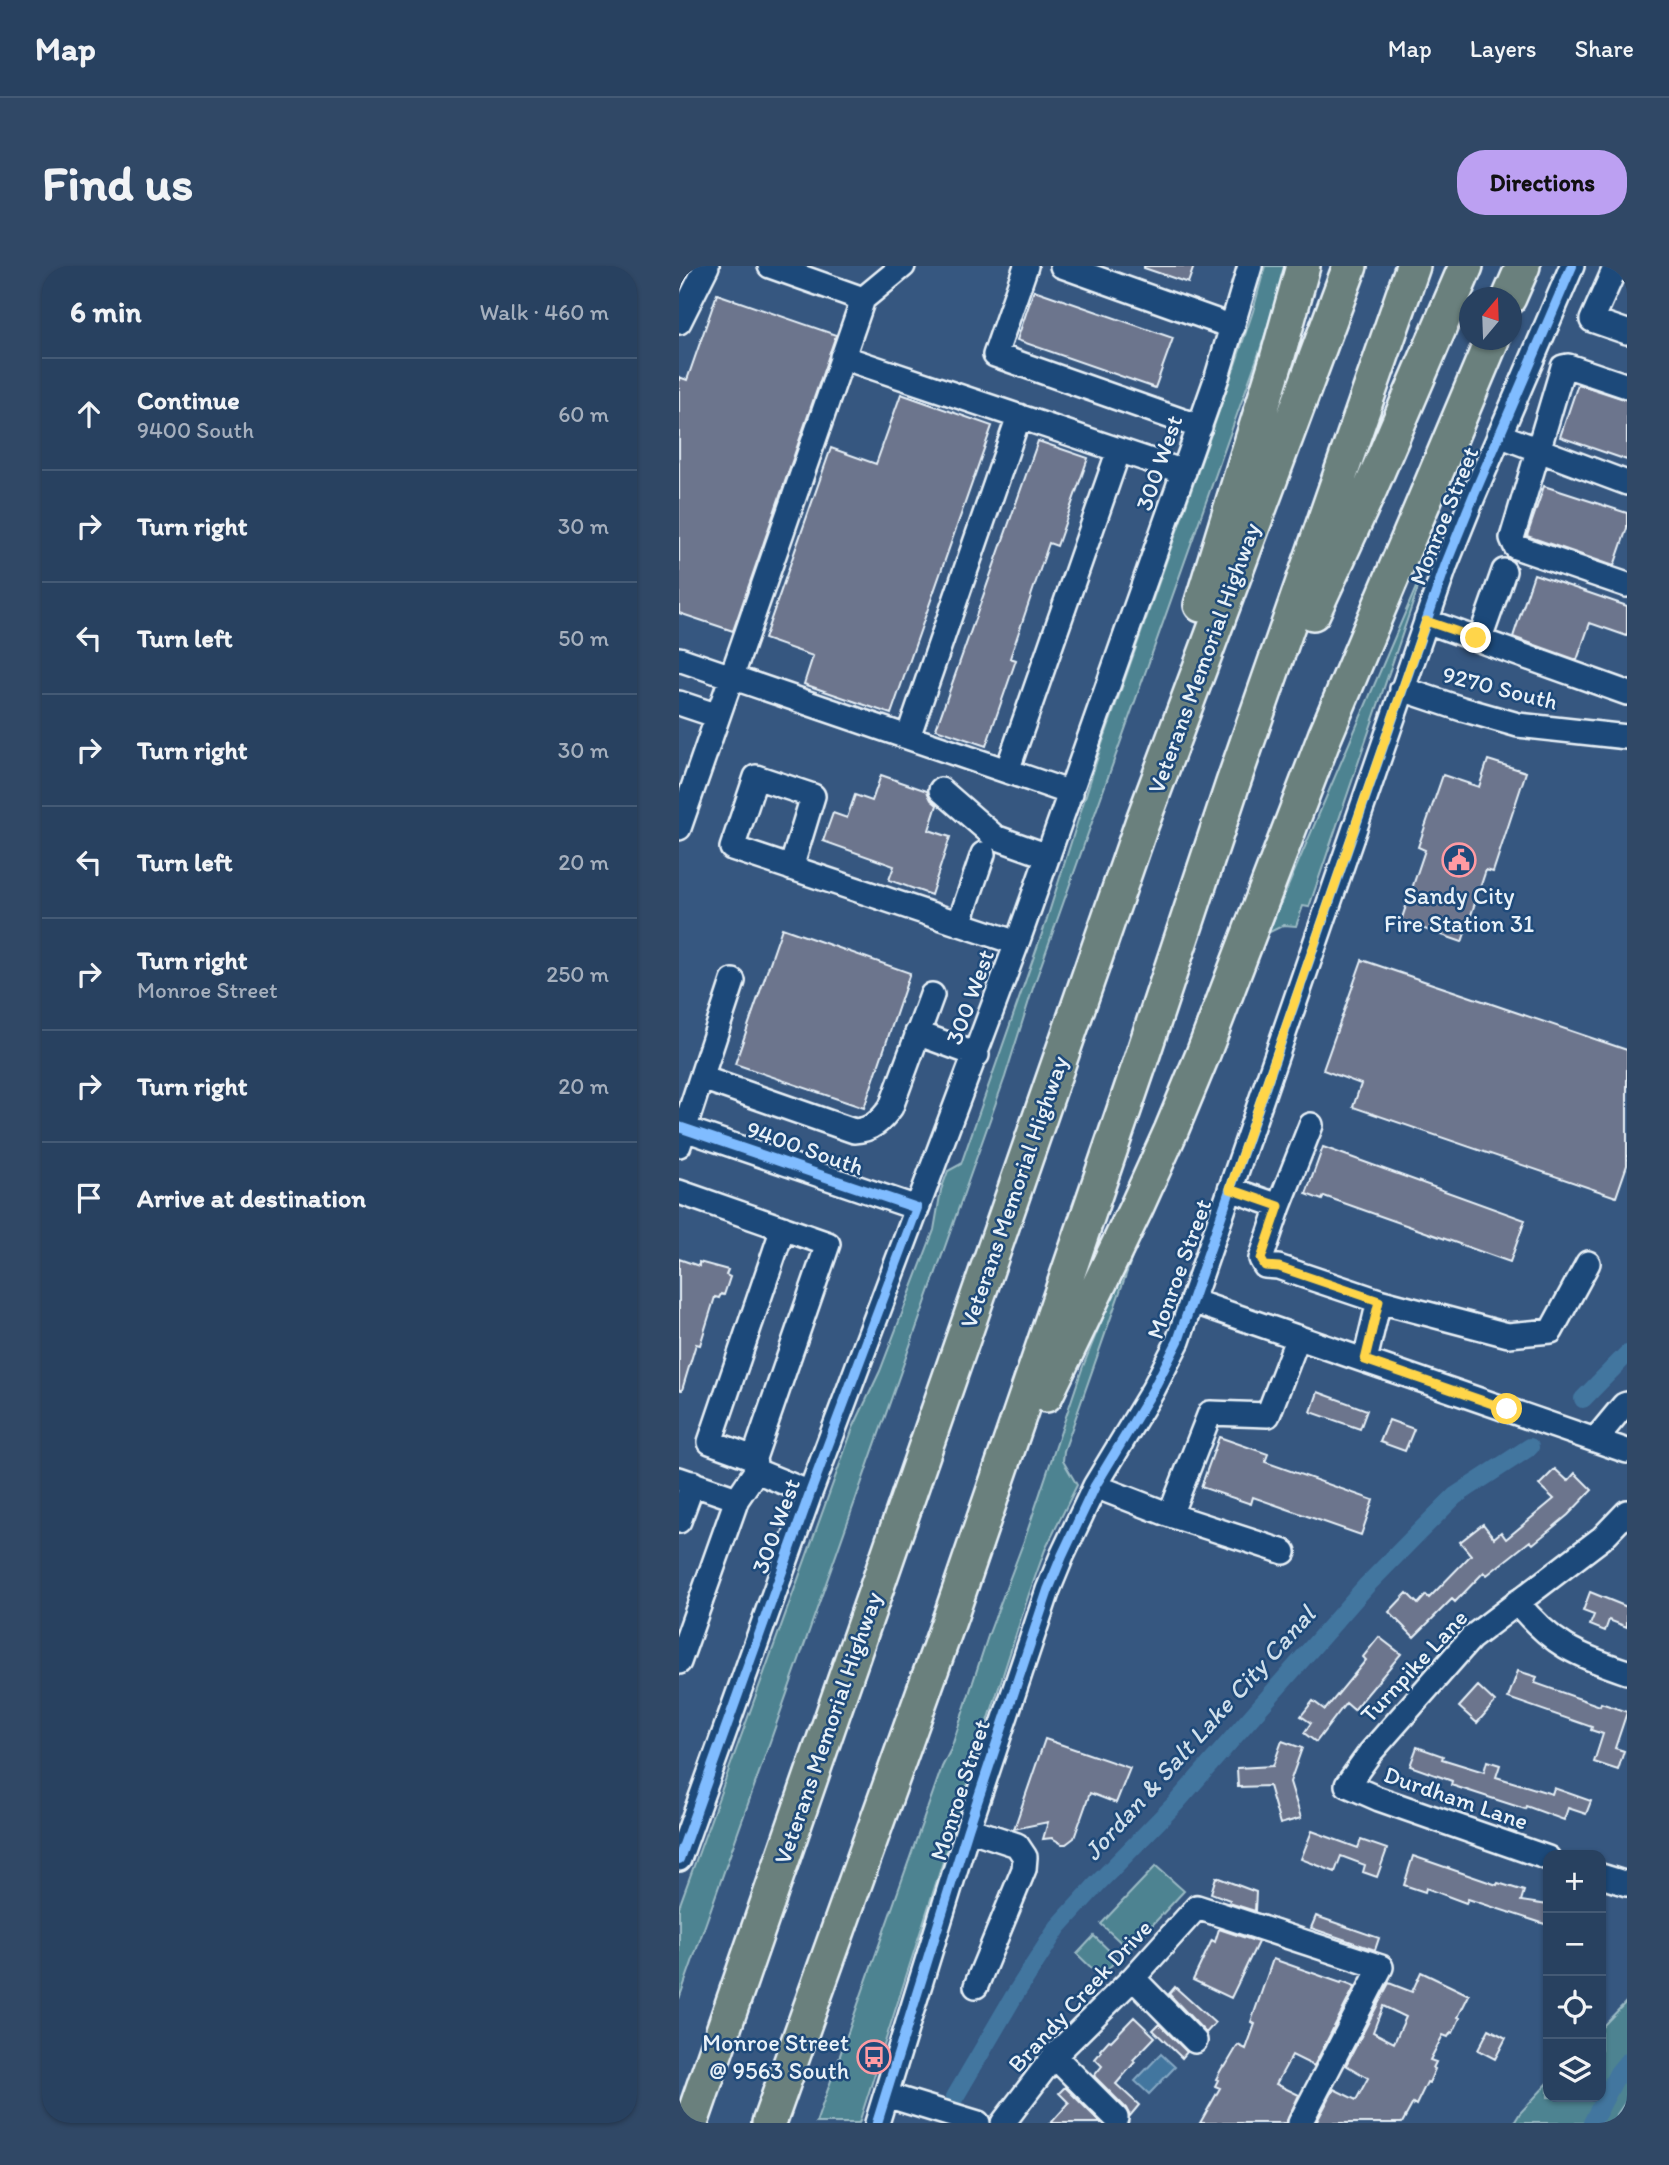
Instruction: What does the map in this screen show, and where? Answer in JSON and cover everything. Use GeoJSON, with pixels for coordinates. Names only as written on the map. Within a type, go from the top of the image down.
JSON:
{"type":"FeatureCollection","features":[{"type":"Feature","properties":{"kind":"highway"},"geometry":{"type":"LineString","coordinates":[[1142,823],[1188,647],[1304,266]]}},
{"type":"Feature","properties":{"kind":"highway","name":"Veterans Memorial Highway"},"geometry":{"type":"LineString","coordinates":[[691,2123],[1142,823],[1350,266]]}},
{"type":"Feature","properties":{"kind":"highway"},"geometry":{"type":"LineString","coordinates":[[769,2123],[951,1615],[1233,783],[1413,266]]}},
{"type":"Feature","properties":{"kind":"highway"},"geometry":{"type":"LineString","coordinates":[[1233,783],[1371,487],[1466,266]]}},
{"type":"Feature","properties":{"kind":"highway"},"geometry":{"type":"LineString","coordinates":[[1514,287],[1523,266]]}},
{"type":"Feature","properties":{"kind":"highway"},"geometry":{"type":"LineString","coordinates":[[951,1615],[1024,1441],[1171,1130],[1233,977],[1306,782],[1488,350]]}},
{"type":"Feature","properties":{"kind":"street"},"geometry":{"type":"LineString","coordinates":[[679,322],[707,266]]}},
{"type":"Feature","properties":{"kind":"street"},"geometry":{"type":"LineString","coordinates":[[770,266],[863,299]]}},
{"type":"Feature","properties":{"kind":"street"},"geometry":{"type":"LineString","coordinates":[[679,828],[863,299],[903,266]]}},
{"type":"Feature","properties":{"kind":"street"},"geometry":{"type":"LineString","coordinates":[[1026,266],[995,355],[1200,427]]}},
{"type":"Feature","properties":{"kind":"street"},"geometry":{"type":"LineString","coordinates":[[1062,266],[1233,327]]}},
{"type":"Feature","properties":{"kind":"street","name":"300 West"},"geometry":{"type":"LineString","coordinates":[[679,1859],[688,1807],[977,1055],[1071,793],[1200,427],[1250,266]]}},
{"type":"Feature","properties":{"kind":"street","name":"Monroe Street"},"geometry":{"type":"LineString","coordinates":[[877,2123],[968,1829],[1048,1590],[1095,1486],[1153,1390],[1178,1340],[1426,621],[1472,497],[1572,266]]}},
{"type":"Feature","properties":{"kind":"street"},"geometry":{"type":"LineString","coordinates":[[1627,270],[1616,266],[1592,320],[1627,332]]}},
{"type":"Feature","properties":{"kind":"street"},"geometry":{"type":"LineString","coordinates":[[842,357],[1184,472]]}},
{"type":"Feature","properties":{"kind":"street"},"geometry":{"type":"LineString","coordinates":[[1627,386],[1568,366],[1563,367],[1512,538],[1513,544],[1627,585]]}},
{"type":"Feature","properties":{"kind":"street"},"geometry":{"type":"LineString","coordinates":[[908,737],[1019,416]]}},
{"type":"Feature","properties":{"kind":"street"},"geometry":{"type":"LineString","coordinates":[[1499,435],[1627,483]]}},
{"type":"Feature","properties":{"kind":"street"},"geometry":{"type":"LineString","coordinates":[[1007,771],[1119,450]]}},
{"type":"Feature","properties":{"kind":"street"},"geometry":{"type":"LineString","coordinates":[[1480,639],[1504,571]]}},
{"type":"Feature","properties":{"kind":"street"},"geometry":{"type":"LineString","coordinates":[[1426,621],[1627,693]]}},
{"type":"Feature","properties":{"kind":"street"},"geometry":{"type":"LineString","coordinates":[[679,659],[1071,793]]}},
{"type":"Feature","properties":{"kind":"street","name":"9270 South"},"geometry":{"type":"LineString","coordinates":[[1402,689],[1518,725],[1627,737]]}},
{"type":"Feature","properties":{"kind":"street"},"geometry":{"type":"LineString","coordinates":[[679,703],[718,716]]}},
{"type":"Feature","properties":{"kind":"street"},"geometry":{"type":"LineString","coordinates":[[941,789],[995,837],[1048,856]]}},
{"type":"Feature","properties":{"kind":"street"},"geometry":{"type":"LineString","coordinates":[[959,923],[983,854]]}},
{"type":"Feature","properties":{"kind":"street"},"geometry":{"type":"LineString","coordinates":[[791,868],[1017,943]]}},
{"type":"Feature","properties":{"kind":"street"},"geometry":{"type":"LineString","coordinates":[[681,1133],[733,981]]}},
{"type":"Feature","properties":{"kind":"street"},"geometry":{"type":"LineString","coordinates":[[702,1078],[854,1130],[865,1130],[884,1117],[891,1107],[932,995]]}},
{"type":"Feature","properties":{"kind":"street"},"geometry":{"type":"LineString","coordinates":[[917,1033],[977,1055]]}},
{"type":"Feature","properties":{"kind":"street"},"geometry":{"type":"LineString","coordinates":[[1311,1125],[1261,1259],[1265,1266],[1279,1267],[1379,1301],[1508,1335],[1551,1331],[1588,1264]]}},
{"type":"Feature","properties":{"kind":"street","name":"9400 South"},"geometry":{"type":"LineString","coordinates":[[681,1133],[917,1208]]}},
{"type":"Feature","properties":{"kind":"street"},"geometry":{"type":"LineString","coordinates":[[1230,1189],[1279,1206]]}},
{"type":"Feature","properties":{"kind":"street"},"geometry":{"type":"LineString","coordinates":[[679,1192],[828,1244],[755,1465],[737,1499],[679,1662]]}},
{"type":"Feature","properties":{"kind":"street"},"geometry":{"type":"LineString","coordinates":[[783,1228],[710,1442],[810,1493]]}},
{"type":"Feature","properties":{"kind":"street"},"geometry":{"type":"LineString","coordinates":[[1192,1301],[1627,1451]]}},
{"type":"Feature","properties":{"kind":"street"},"geometry":{"type":"LineString","coordinates":[[1365,1360],[1379,1301]]}},
{"type":"Feature","properties":{"kind":"street"},"geometry":{"type":"LineString","coordinates":[[1170,1515],[1210,1413],[1268,1415],[1298,1337]]}},
{"type":"Feature","properties":{"kind":"street"},"geometry":{"type":"LineString","coordinates":[[1595,1440],[1623,1405],[1627,1404]]}},
{"type":"Feature","properties":{"kind":"street"},"geometry":{"type":"LineString","coordinates":[[679,1521],[686,1481],[737,1499]]}},
{"type":"Feature","properties":{"kind":"street"},"geometry":{"type":"LineString","coordinates":[[1095,1486],[1170,1515],[1284,1552]]}},
{"type":"Feature","properties":{"kind":"street","name":"Turnpike Lane"},"geometry":{"type":"LineString","coordinates":[[1347,1785],[1370,1753],[1471,1638],[1602,1538],[1627,1513]]}},
{"type":"Feature","properties":{"kind":"street"},"geometry":{"type":"LineString","coordinates":[[1517,1602],[1550,1638],[1573,1651],[1627,1672]]}},
{"type":"Feature","properties":{"kind":"street","name":"Durdham Lane"},"geometry":{"type":"LineString","coordinates":[[1347,1785],[1379,1799],[1543,1856]]}},
{"type":"Feature","properties":{"kind":"street"},"geometry":{"type":"LineString","coordinates":[[968,1829],[1017,1845],[1025,1857],[1024,1869],[976,1986]]}},
{"type":"Feature","properties":{"kind":"street"},"geometry":{"type":"LineString","coordinates":[[1606,1878],[1627,1884]]}},
{"type":"Feature","properties":{"kind":"street","name":"Brandy Creek Drive"},"geometry":{"type":"LineString","coordinates":[[1003,2123],[1054,2056],[1133,1978],[1197,1907],[1381,1967],[1300,2123]]}},
{"type":"Feature","properties":{"kind":"street"},"geometry":{"type":"LineString","coordinates":[[1133,1978],[1195,2040]]}},
{"type":"Feature","properties":{"kind":"street"},"geometry":{"type":"LineString","coordinates":[[1054,2056],[1117,2118]]}},
{"type":"Feature","properties":{"kind":"street"},"geometry":{"type":"LineString","coordinates":[[885,2095],[978,2123]]}},
{"type":"Feature","properties":{"kind":"green space"},"geometry":{"type":"Polygon","coordinates":[[[1265,266],[1287,266],[1260,350],[679,1999],[679,1907],[853,1428],[880,1371],[934,1230],[941,1190],[948,1171],[961,1164],[1045,925],[1100,750],[1228,386],[1265,266]]]}},
{"type":"Feature","properties":{"kind":"green space"},"geometry":{"type":"Polygon","coordinates":[[[1417,585],[1309,907],[1303,906],[1296,926],[1284,925],[1268,933],[1417,585]]]}},
{"type":"Feature","properties":{"kind":"green space"},"geometry":{"type":"Polygon","coordinates":[[[1132,1245],[1136,1246],[1064,1451],[1063,1461],[1077,1485],[1045,1550],[1029,1594],[859,2123],[816,2123],[942,1767],[951,1749],[1082,1369],[1132,1245]]]}},
{"type":"Feature","properties":{"kind":"green space"},"geometry":{"type":"Polygon","coordinates":[[[1156,1866],[1184,1891],[1129,1950],[1101,1924],[1156,1866]]]}},
{"type":"Feature","properties":{"kind":"green space"},"geometry":{"type":"Polygon","coordinates":[[[1094,1936],[1118,1959],[1100,1976],[1077,1954],[1094,1936]]]}},
{"type":"Feature","properties":{"kind":"green space"},"geometry":{"type":"Polygon","coordinates":[[[1627,2001],[1627,2100],[1611,2123],[1514,2123],[1543,2088],[1543,2102],[1606,2102],[1606,2023],[1627,2001]]]}},
{"type":"Feature","properties":{"kind":"water"},"geometry":{"type":"Polygon","coordinates":[[[1161,2054],[1175,2067],[1149,2094],[1135,2081],[1161,2054]]]}},
{"type":"Feature","properties":{"kind":"building"},"geometry":{"type":"Polygon","coordinates":[[[1144,266],[1194,266],[1188,283],[1144,266]]]}},
{"type":"Feature","properties":{"kind":"building"},"geometry":{"type":"Polygon","coordinates":[[[1034,290],[1173,338],[1155,388],[1017,340],[1034,290]]]}},
{"type":"Feature","properties":{"kind":"building"},"geometry":{"type":"Polygon","coordinates":[[[717,294],[836,335],[733,631],[679,613],[679,377],[687,380],[717,294]]]}},
{"type":"Feature","properties":{"kind":"building"},"geometry":{"type":"Polygon","coordinates":[[[1578,384],[1627,400],[1627,460],[1560,437],[1578,384]]]}},
{"type":"Feature","properties":{"kind":"building"},"geometry":{"type":"Polygon","coordinates":[[[901,394],[992,426],[891,714],[804,684],[813,656],[764,639],[831,448],[876,464],[901,394]]]}},
{"type":"Feature","properties":{"kind":"building"},"geometry":{"type":"Polygon","coordinates":[[[1038,441],[1088,458],[1057,546],[1049,543],[1010,658],[1016,660],[986,746],[936,729],[1038,441]]]}},
{"type":"Feature","properties":{"kind":"building"},"geometry":{"type":"Polygon","coordinates":[[[1544,486],[1627,513],[1627,528],[1614,566],[1527,536],[1544,486]]]}},
{"type":"Feature","properties":{"kind":"building"},"geometry":{"type":"Polygon","coordinates":[[[1534,574],[1627,606],[1627,636],[1590,623],[1577,660],[1513,637],[1534,574]]]}},
{"type":"Feature","properties":{"kind":"building","name":"Sandy City Fire Station 31"},"geometry":{"type":"Polygon","coordinates":[[[1488,760],[1526,772],[1493,872],[1486,870],[1462,942],[1401,921],[1425,850],[1418,847],[1443,775],[1479,787],[1488,760]]]}},
{"type":"Feature","properties":{"kind":"building"},"geometry":{"type":"Polygon","coordinates":[[[881,775],[927,791],[937,805],[929,830],[950,837],[931,895],[889,880],[894,866],[823,841],[833,813],[847,818],[855,795],[872,801],[881,775]]]}},
{"type":"Feature","properties":{"kind":"building"},"geometry":{"type":"Polygon","coordinates":[[[782,928],[910,973],[864,1108],[735,1064],[782,928]]]}},
{"type":"Feature","properties":{"kind":"building"},"geometry":{"type":"Polygon","coordinates":[[[1362,960],[1627,1050],[1627,1165],[1616,1197],[1353,1107],[1361,1084],[1323,1070],[1362,960]]]}},
{"type":"Feature","properties":{"kind":"building"},"geometry":{"type":"Polygon","coordinates":[[[1323,1147],[1525,1220],[1510,1262],[1324,1196],[1322,1200],[1306,1194],[1323,1147]]]}},
{"type":"Feature","properties":{"kind":"building"},"geometry":{"type":"Polygon","coordinates":[[[679,1259],[699,1266],[699,1262],[728,1270],[726,1275],[730,1277],[724,1295],[715,1297],[700,1345],[696,1344],[682,1390],[679,1390],[679,1259]]]}},
{"type":"Feature","properties":{"kind":"building"},"geometry":{"type":"Polygon","coordinates":[[[1318,1392],[1367,1410],[1360,1429],[1311,1412],[1318,1392]]]}},
{"type":"Feature","properties":{"kind":"building"},"geometry":{"type":"Polygon","coordinates":[[[1389,1420],[1414,1429],[1405,1451],[1380,1442],[1389,1420]]]}},
{"type":"Feature","properties":{"kind":"building"},"geometry":{"type":"Polygon","coordinates":[[[1219,1437],[1268,1454],[1265,1462],[1373,1500],[1361,1535],[1253,1497],[1251,1504],[1201,1487],[1219,1437]]]}},
{"type":"Feature","properties":{"kind":"building"},"geometry":{"type":"Polygon","coordinates":[[[1555,1469],[1568,1481],[1575,1473],[1592,1490],[1568,1515],[1533,1544],[1530,1541],[1487,1575],[1484,1572],[1455,1602],[1452,1599],[1414,1637],[1389,1612],[1407,1593],[1418,1604],[1426,1595],[1429,1598],[1471,1555],[1460,1542],[1483,1524],[1494,1538],[1501,1532],[1506,1539],[1554,1499],[1539,1485],[1555,1469]]]}},
{"type":"Feature","properties":{"kind":"building"},"geometry":{"type":"Polygon","coordinates":[[[1590,1592],[1627,1607],[1627,1627],[1609,1620],[1605,1631],[1590,1625],[1594,1615],[1583,1611],[1590,1592]]]}},
{"type":"Feature","properties":{"kind":"building"},"geometry":{"type":"Polygon","coordinates":[[[1379,1637],[1401,1654],[1354,1710],[1346,1703],[1316,1742],[1304,1733],[1311,1723],[1301,1716],[1313,1701],[1325,1710],[1366,1660],[1363,1657],[1379,1637]]]}},
{"type":"Feature","properties":{"kind":"building"},"geometry":{"type":"Polygon","coordinates":[[[1518,1671],[1537,1677],[1535,1683],[1600,1706],[1601,1703],[1627,1712],[1615,1748],[1624,1751],[1618,1770],[1594,1762],[1603,1734],[1591,1730],[1592,1727],[1508,1698],[1518,1671]]]}},
{"type":"Feature","properties":{"kind":"building"},"geometry":{"type":"Polygon","coordinates":[[[1478,1686],[1495,1702],[1477,1723],[1459,1707],[1478,1686]]]}},
{"type":"Feature","properties":{"kind":"building"},"geometry":{"type":"Polygon","coordinates":[[[1045,1739],[1130,1768],[1116,1803],[1090,1793],[1074,1838],[1066,1844],[1052,1838],[1043,1839],[1048,1822],[1014,1829],[1045,1739]]]}},
{"type":"Feature","properties":{"kind":"building"},"geometry":{"type":"Polygon","coordinates":[[[1282,1741],[1302,1748],[1290,1782],[1301,1818],[1280,1824],[1269,1786],[1238,1787],[1237,1768],[1273,1766],[1282,1741]]]}},
{"type":"Feature","properties":{"kind":"building"},"geometry":{"type":"Polygon","coordinates":[[[1417,1747],[1443,1756],[1442,1759],[1484,1772],[1487,1761],[1500,1765],[1496,1777],[1552,1794],[1554,1788],[1591,1801],[1586,1814],[1568,1808],[1564,1820],[1526,1806],[1525,1809],[1451,1785],[1452,1781],[1410,1766],[1417,1747]]]}},
{"type":"Feature","properties":{"kind":"building"},"geometry":{"type":"Polygon","coordinates":[[[1312,1831],[1358,1848],[1361,1840],[1387,1849],[1377,1877],[1363,1872],[1365,1865],[1341,1856],[1335,1872],[1301,1859],[1312,1831]]]}},
{"type":"Feature","properties":{"kind":"building"},"geometry":{"type":"Polygon","coordinates":[[[1413,1856],[1497,1885],[1498,1883],[1524,1891],[1521,1901],[1543,1904],[1543,1923],[1468,1899],[1466,1903],[1426,1888],[1425,1892],[1404,1885],[1413,1856]]]}},
{"type":"Feature","properties":{"kind":"building"},"geometry":{"type":"Polygon","coordinates":[[[1216,1877],[1256,1892],[1255,1911],[1229,1903],[1230,1900],[1211,1893],[1216,1877]]]}},
{"type":"Feature","properties":{"kind":"building"},"geometry":{"type":"Polygon","coordinates":[[[1316,1916],[1379,1938],[1375,1950],[1311,1928],[1316,1916]]]}},
{"type":"Feature","properties":{"kind":"building"},"geometry":{"type":"Polygon","coordinates":[[[1219,1929],[1258,1942],[1231,1998],[1193,1980],[1212,1940],[1215,1942],[1219,1929]]]}},
{"type":"Feature","properties":{"kind":"building"},"geometry":{"type":"Polygon","coordinates":[[[1273,1959],[1355,1986],[1314,2066],[1292,2055],[1276,2084],[1299,2095],[1286,2123],[1200,2123],[1220,2088],[1215,2086],[1223,2066],[1225,2067],[1238,2045],[1246,2049],[1255,2024],[1251,2022],[1273,1959]]]}},
{"type":"Feature","properties":{"kind":"building"},"geometry":{"type":"Polygon","coordinates":[[[1421,1972],[1469,1995],[1453,2033],[1448,2037],[1443,2035],[1430,2060],[1436,2062],[1433,2068],[1435,2069],[1416,2105],[1413,2103],[1402,2123],[1316,2123],[1334,2089],[1356,2100],[1368,2078],[1346,2065],[1389,1983],[1412,1992],[1421,1972]],[[1383,2006],[1373,2032],[1394,2043],[1406,2017],[1383,2006]]]}},
{"type":"Feature","properties":{"kind":"building"},"geometry":{"type":"Polygon","coordinates":[[[1175,1987],[1215,2023],[1206,2033],[1169,1994],[1175,1987]]]}},
{"type":"Feature","properties":{"kind":"building"},"geometry":{"type":"Polygon","coordinates":[[[1134,2017],[1155,2037],[1133,2060],[1135,2062],[1116,2084],[1139,2105],[1130,2116],[1126,2108],[1094,2076],[1102,2066],[1095,2059],[1100,2050],[1134,2017]]]}},
{"type":"Feature","properties":{"kind":"building"},"geometry":{"type":"Polygon","coordinates":[[[1159,2024],[1187,2052],[1182,2058],[1153,2030],[1159,2024]]]}},
{"type":"Feature","properties":{"kind":"building"},"geometry":{"type":"Polygon","coordinates":[[[1489,2029],[1506,2038],[1495,2059],[1478,2050],[1489,2029]]]}},
{"type":"Feature","properties":{"kind":"building"},"geometry":{"type":"Polygon","coordinates":[[[1065,2087],[1101,2123],[1051,2123],[1069,2103],[1059,2093],[1065,2087]]]}},
{"type":"Feature","properties":{"kind":"waterway","name":"Jordan & Salt Lake City Canal"},"geometry":{"type":"LineString","coordinates":[[1583,1399],[1627,1354]]}},
{"type":"Feature","properties":{"kind":"waterway","name":"Jordan & Salt Lake City Canal"},"geometry":{"type":"LineString","coordinates":[[955,2097],[1058,1927],[1175,1804],[1367,1585],[1416,1535],[1455,1496],[1530,1447]]}},
{"type":"Feature","properties":{"kind":"waterway"},"geometry":{"type":"LineString","coordinates":[[1592,2123],[1618,2073],[1627,2062]]}},
{"type":"Feature","properties":{"kind":"cycle path"},"geometry":{"type":"LineString","coordinates":[[877,2123],[968,1829],[1048,1590],[1095,1486],[1153,1390],[1178,1341],[1446,564],[1572,266]]}},
{"type":"Feature","properties":{"kind":"cycle path"},"geometry":{"type":"LineString","coordinates":[[679,1127],[917,1208],[810,1493],[679,1859]]}},
{"type":"Feature","properties":{"kind":"place","name":"Sandy City Fire Station 31"},"geometry":{"type":"Point","coordinates":[1459,860]}},
{"type":"Feature","properties":{"kind":"place","name":"Monroe Street @ 9563 South"},"geometry":{"type":"Point","coordinates":[874,2057]}},
{"type":"Feature","properties":{"kind":"route"},"geometry":{"type":"LineString","coordinates":[[1476,638],[1426,621],[1230,1189],[1279,1206],[1261,1259],[1265,1266],[1279,1267],[1379,1301],[1365,1360],[1507,1409]]}}]}
